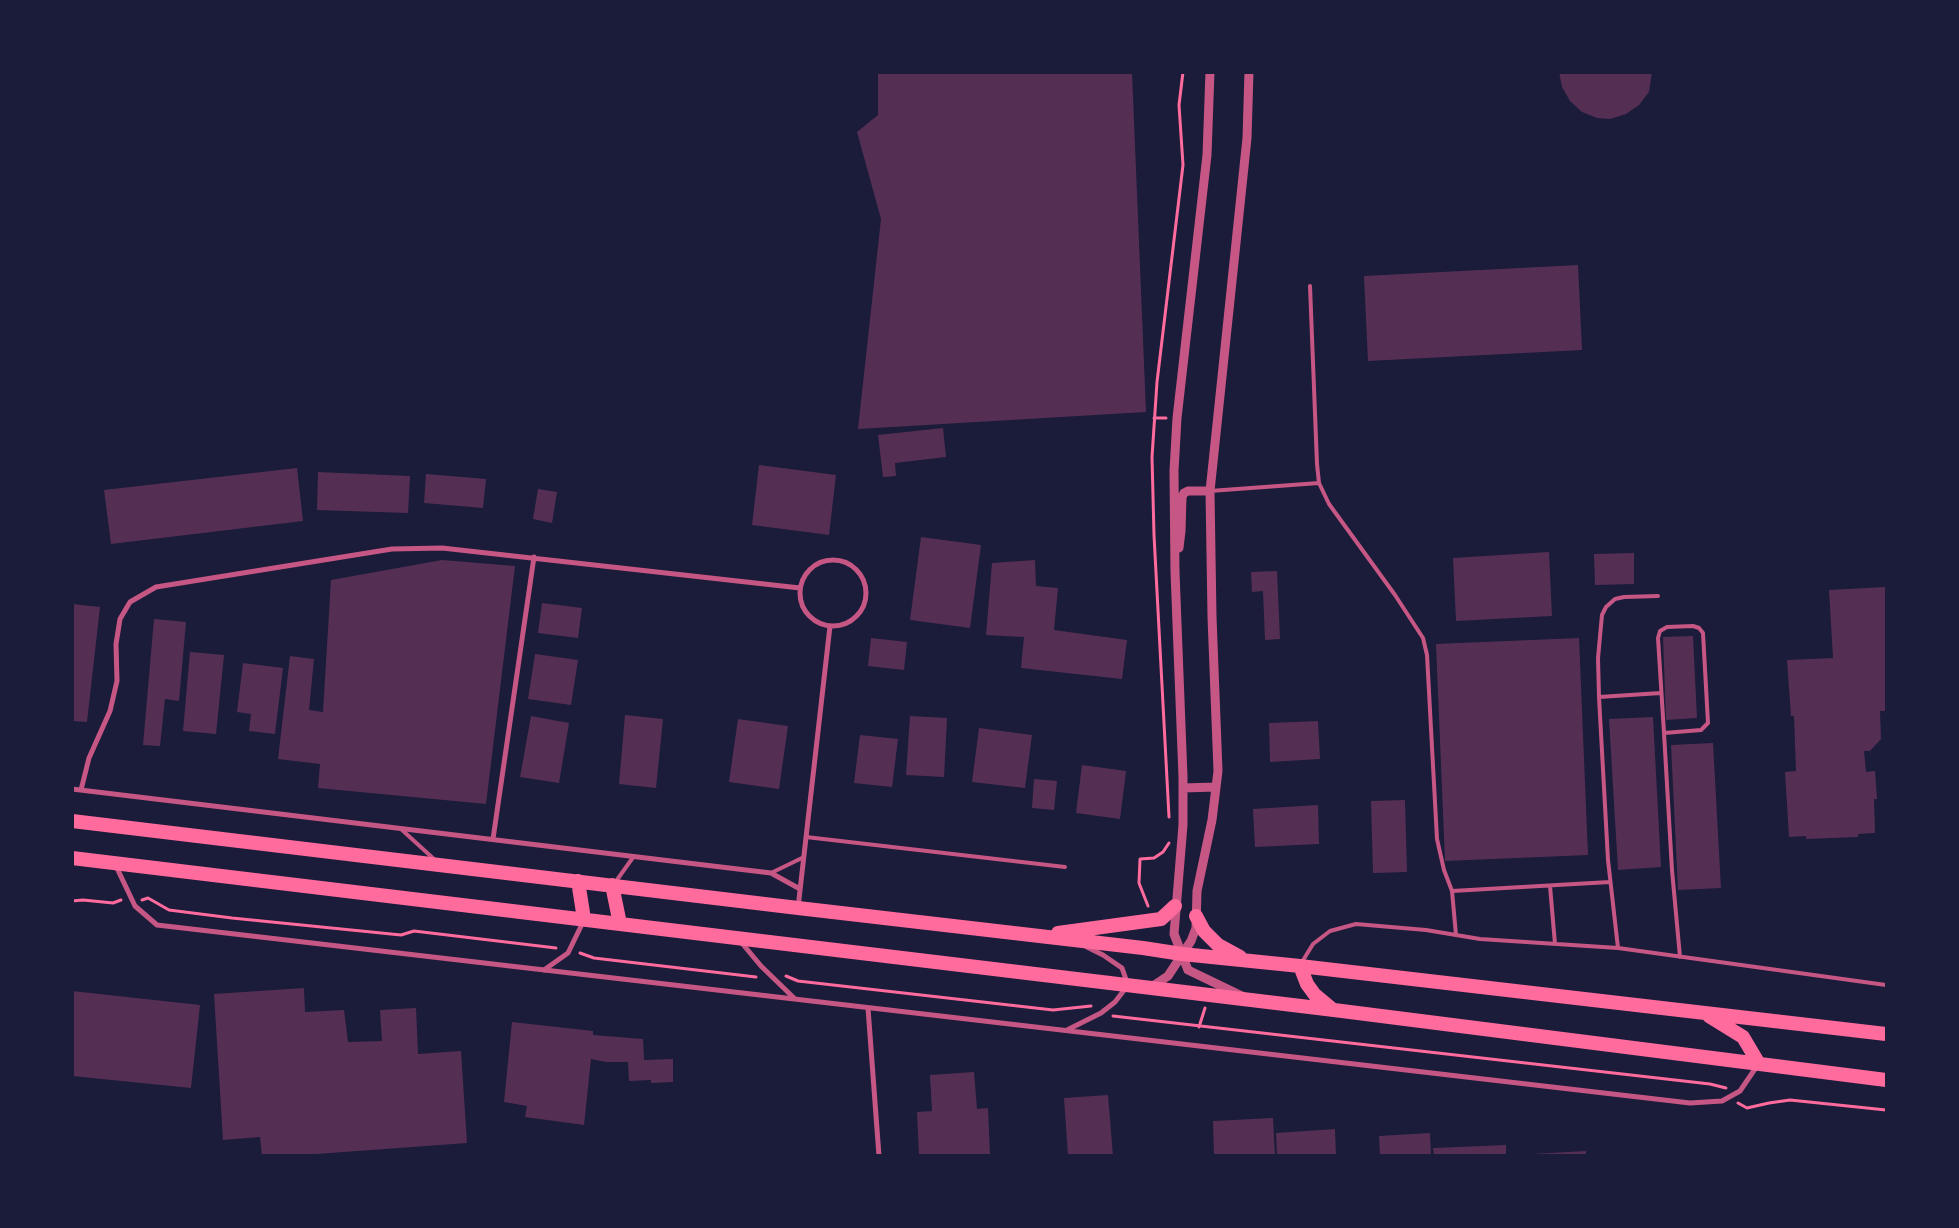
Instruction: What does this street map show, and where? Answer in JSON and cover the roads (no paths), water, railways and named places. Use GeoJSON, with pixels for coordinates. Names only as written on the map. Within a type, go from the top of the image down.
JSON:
{"type":"FeatureCollection","features":[{"type":"Feature","properties":{"kind":"highway"},"geometry":{"type":"LineString","coordinates":[[72,821],[1182,954],[1886,1034]]}},
{"type":"Feature","properties":{"kind":"highway"},"geometry":{"type":"LineString","coordinates":[[72,858],[1128,985],[1253,1002],[1334,1010],[1886,1080]]}},
{"type":"Feature","properties":{"kind":"highway"},"geometry":{"type":"LineString","coordinates":[[72,867],[112,863]]}},
{"type":"Feature","properties":{"kind":"highway"},"geometry":{"type":"LineString","coordinates":[[578,881],[584,920]]}},
{"type":"Feature","properties":{"kind":"highway"},"geometry":{"type":"LineString","coordinates":[[612,885],[620,924]]}},
{"type":"Feature","properties":{"kind":"highway"},"geometry":{"type":"LineString","coordinates":[[1040,936],[1161,919],[1175,906]]}},
{"type":"Feature","properties":{"kind":"highway"},"geometry":{"type":"LineString","coordinates":[[1196,916],[1204,931],[1218,945],[1248,961]]}},
{"type":"Feature","properties":{"kind":"highway"},"geometry":{"type":"LineString","coordinates":[[1300,966],[1307,984],[1315,996],[1334,1010]]}},
{"type":"Feature","properties":{"kind":"highway"},"geometry":{"type":"LineString","coordinates":[[1706,1014],[1743,1037],[1759,1064]]}},
{"type":"Feature","properties":{"kind":"street"},"geometry":{"type":"LineString","coordinates":[[1210,72],[1207,155],[1177,418],[1174,470],[1175,572],[1183,788],[1183,825],[1174,934],[1188,970],[1253,1002]]}},
{"type":"Feature","properties":{"kind":"street"},"geometry":{"type":"LineString","coordinates":[[1150,988],[1168,976],[1191,941],[1196,928],[1197,891],[1212,820],[1218,771],[1212,617],[1210,491],[1247,138],[1249,72]]}},
{"type":"Feature","properties":{"kind":"street"},"geometry":{"type":"LineString","coordinates":[[1175,572],[1181,531],[1182,497],[1188,491],[1210,491]]}},
{"type":"Feature","properties":{"kind":"street"},"geometry":{"type":"LineString","coordinates":[[81,790],[89,758],[110,711],[117,681],[116,644],[120,619],[130,602],[156,587],[392,549],[442,548],[800,588]]}},
{"type":"Feature","properties":{"kind":"street"},"geometry":{"type":"LineString","coordinates":[[493,839],[534,557]]}},
{"type":"Feature","properties":{"kind":"street"},"geometry":{"type":"LineString","coordinates":[[839,560],[850,564],[859,572],[864,582],[866,596],[863,607],[856,616],[847,623],[830,626],[810,617],[803,608],[800,588],[804,577],[811,568],[821,562],[839,560]]}},
{"type":"Feature","properties":{"kind":"street"},"geometry":{"type":"LineString","coordinates":[[798,908],[830,626]]}},
{"type":"Feature","properties":{"kind":"street"},"geometry":{"type":"LineString","coordinates":[[1183,788],[1216,787]]}},
{"type":"Feature","properties":{"kind":"street"},"geometry":{"type":"LineString","coordinates":[[72,789],[770,873],[800,888]]}},
{"type":"Feature","properties":{"kind":"street"},"geometry":{"type":"LineString","coordinates":[[112,863],[135,906],[157,925],[1690,1102],[1722,1101],[1740,1090],[1759,1064]]}},
{"type":"Feature","properties":{"kind":"street"},"geometry":{"type":"LineString","coordinates":[[544,970],[570,950],[584,920]]}},
{"type":"Feature","properties":{"kind":"street"},"geometry":{"type":"LineString","coordinates":[[738,938],[761,966],[796,999]]}},
{"type":"Feature","properties":{"kind":"street"},"geometry":{"type":"LineString","coordinates":[[1066,1030],[1103,1011],[1115,1002],[1128,985],[1122,968],[1104,955],[1072,940]]}},
{"type":"Feature","properties":{"kind":"street"},"geometry":{"type":"LineString","coordinates":[[868,1008],[879,1156]]}},
{"type":"Feature","properties":{"kind":"lane"},"geometry":{"type":"LineString","coordinates":[[1310,286],[1319,483],[1329,504],[1395,595],[1423,638],[1427,655],[1437,839],[1444,870],[1452,892],[1456,935]]}},
{"type":"Feature","properties":{"kind":"lane"},"geometry":{"type":"LineString","coordinates":[[1210,491],[1319,483]]}},
{"type":"Feature","properties":{"kind":"lane"},"geometry":{"type":"LineString","coordinates":[[1618,948],[1610,882],[1599,697],[1598,658],[1602,615],[1606,607],[1615,599],[1658,596]]}},
{"type":"Feature","properties":{"kind":"lane"},"geometry":{"type":"LineString","coordinates":[[1664,733],[1701,730],[1708,722],[1703,633],[1699,628],[1693,626],[1668,627],[1660,631],[1658,638],[1672,870],[1680,957]]}},
{"type":"Feature","properties":{"kind":"lane"},"geometry":{"type":"LineString","coordinates":[[1599,697],[1662,693]]}},
{"type":"Feature","properties":{"kind":"lane"},"geometry":{"type":"LineString","coordinates":[[400,828],[439,864]]}},
{"type":"Feature","properties":{"kind":"lane"},"geometry":{"type":"LineString","coordinates":[[806,837],[1065,867]]}},
{"type":"Feature","properties":{"kind":"lane"},"geometry":{"type":"LineString","coordinates":[[612,885],[634,856]]}},
{"type":"Feature","properties":{"kind":"lane"},"geometry":{"type":"LineString","coordinates":[[770,873],[804,856]]}},
{"type":"Feature","properties":{"kind":"lane"},"geometry":{"type":"LineString","coordinates":[[1452,892],[1610,882]]}},
{"type":"Feature","properties":{"kind":"lane"},"geometry":{"type":"LineString","coordinates":[[1550,886],[1555,944]]}},
{"type":"Feature","properties":{"kind":"lane"},"geometry":{"type":"LineString","coordinates":[[1300,966],[1312,944],[1330,931],[1356,924],[1426,930],[1480,940],[1618,948],[1886,985]]}}]}
